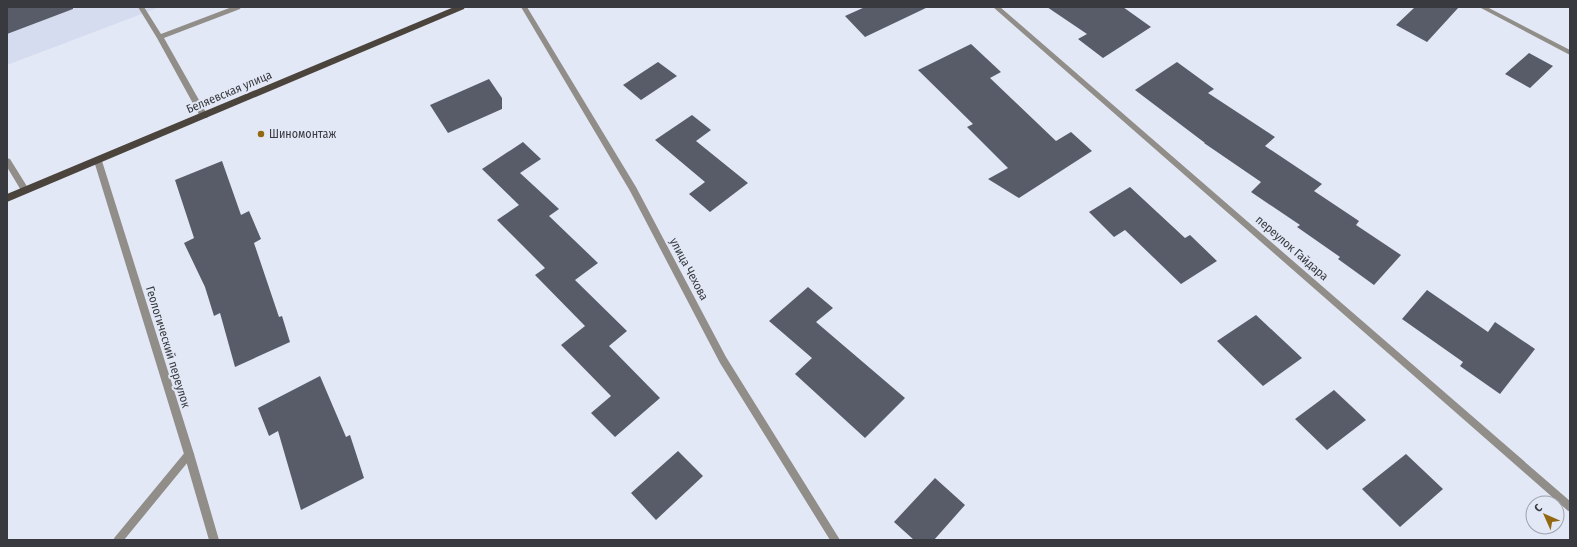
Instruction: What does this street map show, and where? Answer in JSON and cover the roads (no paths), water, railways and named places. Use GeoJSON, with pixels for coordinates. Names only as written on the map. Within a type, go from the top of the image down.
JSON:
{"type":"FeatureCollection","features":[{"type":"Feature","properties":{"kind":"main road","name":"Беляевская улица"},"geometry":{"type":"LineString","coordinates":[[7,198],[461,7]]}},
{"type":"Feature","properties":{"kind":"street"},"geometry":{"type":"LineString","coordinates":[[141,7],[160,37],[204,116]]}},
{"type":"Feature","properties":{"kind":"street"},"geometry":{"type":"LineString","coordinates":[[160,37],[238,7]]}},
{"type":"Feature","properties":{"kind":"street","name":"улица Чехова"},"geometry":{"type":"LineString","coordinates":[[524,7],[633,189],[724,360],[835,540]]}},
{"type":"Feature","properties":{"kind":"street","name":"переулок Гайдара"},"geometry":{"type":"LineString","coordinates":[[996,7],[1570,508]]}},
{"type":"Feature","properties":{"kind":"street"},"geometry":{"type":"LineString","coordinates":[[1482,7],[1570,53]]}},
{"type":"Feature","properties":{"kind":"street"},"geometry":{"type":"LineString","coordinates":[[7,161],[26,190]]}},
{"type":"Feature","properties":{"kind":"street","name":"Геологический переулок"},"geometry":{"type":"LineString","coordinates":[[98,161],[189,454],[214,540]]}},
{"type":"Feature","properties":{"kind":"street"},"geometry":{"type":"LineString","coordinates":[[118,540],[189,454]]}},
{"type":"Feature","properties":{"kind":"place","name":"Шиномонтаж"},"geometry":{"type":"Point","coordinates":[261,134]}}]}
